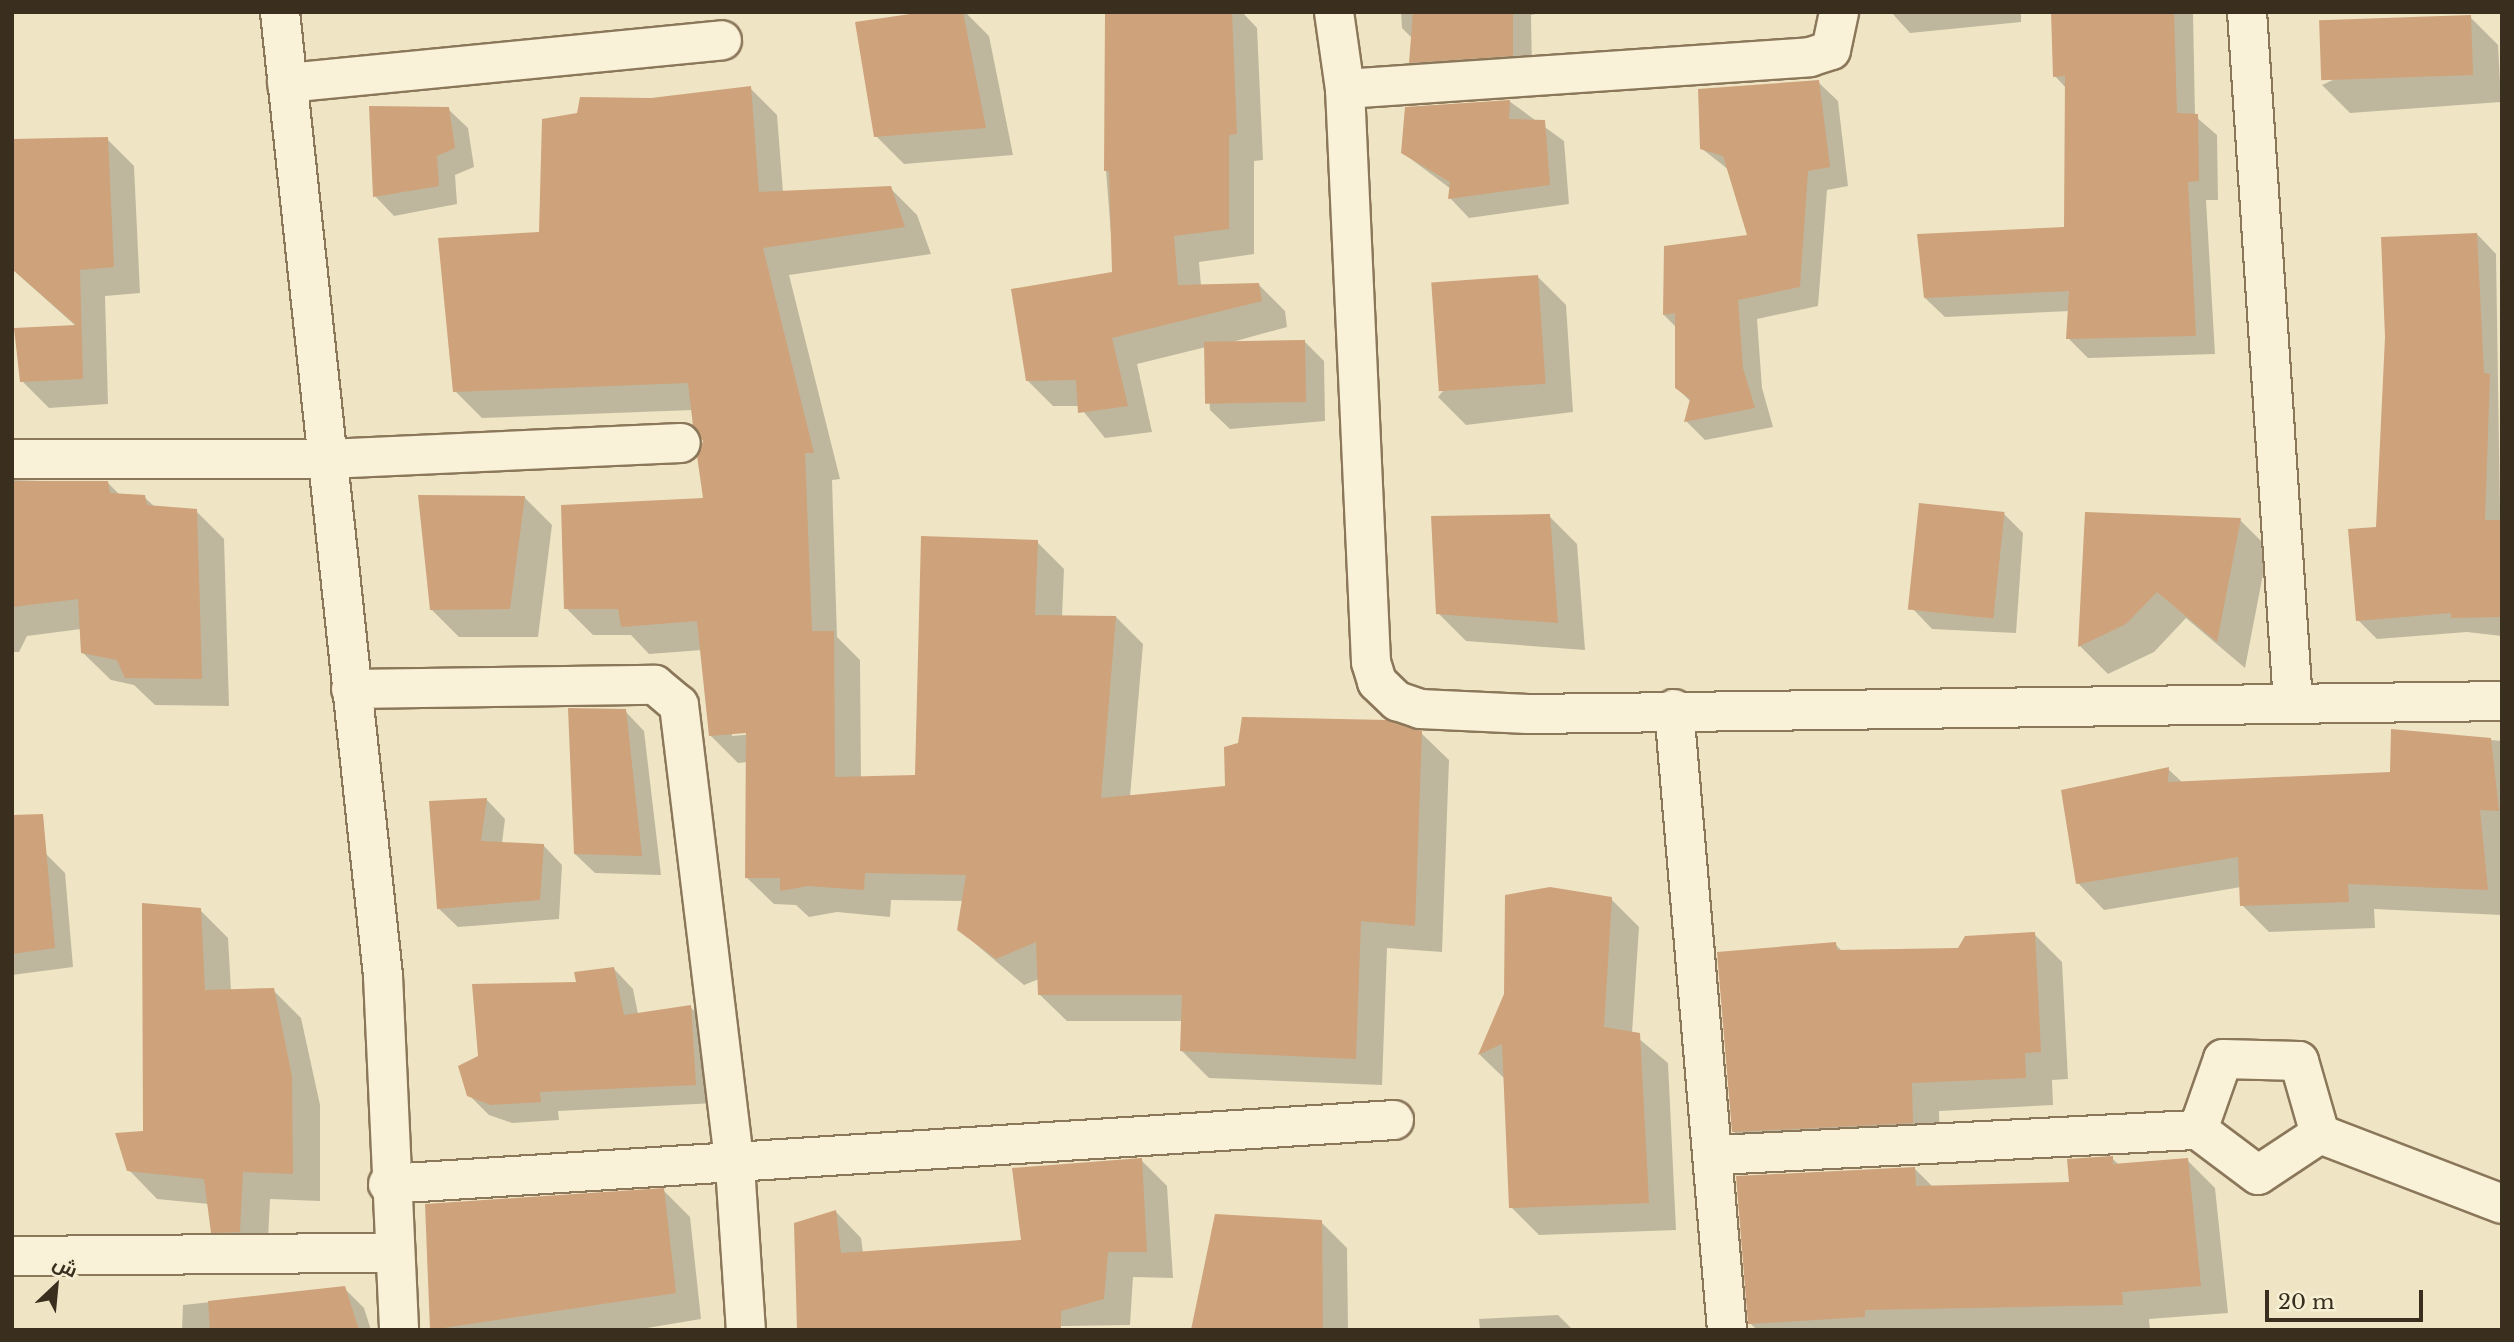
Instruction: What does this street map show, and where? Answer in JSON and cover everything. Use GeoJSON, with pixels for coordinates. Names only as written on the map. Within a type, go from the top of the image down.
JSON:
{"type":"FeatureCollection","features":[{"type":"Feature","properties":{"kind":"street"},"geometry":{"type":"LineString","coordinates":[[280,12],[383,976],[388,1184],[399,1330]]}},
{"type":"Feature","properties":{"kind":"street"},"geometry":{"type":"LineString","coordinates":[[1334,12],[1345,89],[1366,607],[1377,682],[1397,701],[1420,709],[1528,715],[1674,709],[2502,701]]}},
{"type":"Feature","properties":{"kind":"street"},"geometry":{"type":"LineString","coordinates":[[1345,89],[1811,57],[1831,50],[1839,12]]}},
{"type":"Feature","properties":{"kind":"street"},"geometry":{"type":"LineString","coordinates":[[2247,12],[2293,703]]}},
{"type":"Feature","properties":{"kind":"street"},"geometry":{"type":"LineString","coordinates":[[287,83],[722,40]]}},
{"type":"Feature","properties":{"kind":"street"},"geometry":{"type":"LineString","coordinates":[[12,459],[327,459],[681,443]]}},
{"type":"Feature","properties":{"kind":"street"},"geometry":{"type":"LineString","coordinates":[[351,689],[655,685],[671,694],[679,705],[735,1166],[746,1330]]}},
{"type":"Feature","properties":{"kind":"street"},"geometry":{"type":"LineString","coordinates":[[1674,709],[1717,1155],[1727,1330]]}},
{"type":"Feature","properties":{"kind":"street"},"geometry":{"type":"LineString","coordinates":[[2199,1130],[2223,1059],[2299,1061],[2320,1134]]}},
{"type":"Feature","properties":{"kind":"street"},"geometry":{"type":"LineString","coordinates":[[388,1184],[735,1166],[1071,1136],[1394,1120]]}},
{"type":"Feature","properties":{"kind":"street"},"geometry":{"type":"LineString","coordinates":[[1717,1155],[2199,1130],[2258,1175],[2320,1134]]}},
{"type":"Feature","properties":{"kind":"street"},"geometry":{"type":"LineString","coordinates":[[2320,1134],[2502,1204]]}},
{"type":"Feature","properties":{"kind":"street"},"geometry":{"type":"LineString","coordinates":[[12,1256],[392,1253]]}},
{"type":"Feature","properties":{"kind":"building"},"geometry":{"type":"Polygon","coordinates":[[[924,12],[963,12],[986,128],[874,137],[855,22],[924,12]]]}},
{"type":"Feature","properties":{"kind":"building"},"geometry":{"type":"Polygon","coordinates":[[[1105,12],[1232,12],[1237,134],[1229,135],[1229,229],[1174,236],[1178,285],[1259,283],[1262,301],[1112,338],[1128,406],[1078,413],[1076,380],[1026,381],[1011,289],[1112,272],[1109,171],[1104,171],[1105,12]]]}},
{"type":"Feature","properties":{"kind":"building"},"geometry":{"type":"Polygon","coordinates":[[[1413,12],[1513,12],[1513,56],[1409,63],[1413,12]]]}},
{"type":"Feature","properties":{"kind":"building"},"geometry":{"type":"Polygon","coordinates":[[[2051,12],[2174,12],[2177,113],[2198,114],[2199,181],[2188,182],[2196,336],[2066,339],[2069,291],[1924,298],[1917,234],[2064,227],[2065,76],[2053,77],[2051,12]]]}},
{"type":"Feature","properties":{"kind":"building"},"geometry":{"type":"Polygon","coordinates":[[[2471,15],[2473,75],[2321,80],[2319,20],[2471,15]]]}},
{"type":"Feature","properties":{"kind":"building"},"geometry":{"type":"Polygon","coordinates":[[[1819,80],[1830,167],[1808,171],[1800,287],[1738,300],[1743,368],[1755,408],[1684,422],[1690,399],[1675,388],[1675,313],[1663,315],[1664,246],[1747,235],[1723,156],[1700,149],[1698,89],[1819,80]]]}},
{"type":"Feature","properties":{"kind":"building"},"geometry":{"type":"Polygon","coordinates":[[[751,86],[759,192],[891,186],[905,227],[763,248],[814,453],[805,453],[812,631],[834,631],[835,777],[915,775],[921,536],[1038,540],[1035,615],[1116,616],[1101,798],[1225,786],[1224,747],[1238,743],[1242,717],[1387,720],[1422,731],[1415,926],[1361,921],[1356,1059],[1180,1051],[1182,995],[1038,995],[1036,942],[996,959],[957,930],[966,875],[865,873],[864,890],[808,886],[780,891],[780,878],[745,878],[746,733],[709,736],[697,621],[621,627],[618,609],[564,609],[561,505],[703,498],[697,456],[703,441],[693,426],[688,383],[453,392],[438,238],[539,232],[542,119],[577,113],[580,97],[651,98],[751,86]]]}},
{"type":"Feature","properties":{"kind":"building"},"geometry":{"type":"Polygon","coordinates":[[[1510,100],[1509,119],[1545,120],[1550,185],[1448,199],[1450,182],[1401,153],[1405,107],[1510,100]]]}},
{"type":"Feature","properties":{"kind":"building"},"geometry":{"type":"Polygon","coordinates":[[[369,106],[449,107],[455,148],[437,156],[439,186],[373,197],[369,106]]]}},
{"type":"Feature","properties":{"kind":"building"},"geometry":{"type":"Polygon","coordinates":[[[108,137],[114,267],[80,270],[83,379],[20,382],[14,328],[76,325],[12,269],[12,139],[108,137]]]}},
{"type":"Feature","properties":{"kind":"building"},"geometry":{"type":"Polygon","coordinates":[[[2477,233],[2484,373],[2490,374],[2485,520],[2502,520],[2502,617],[2451,618],[2451,613],[2356,621],[2348,529],[2376,527],[2385,337],[2381,237],[2477,233]]]}},
{"type":"Feature","properties":{"kind":"building"},"geometry":{"type":"Polygon","coordinates":[[[1538,275],[1546,384],[1439,391],[1431,282],[1538,275]]]}},
{"type":"Feature","properties":{"kind":"building"},"geometry":{"type":"Polygon","coordinates":[[[1305,340],[1306,402],[1205,404],[1204,342],[1305,340]]]}},
{"type":"Feature","properties":{"kind":"building"},"geometry":{"type":"Polygon","coordinates":[[[12,481],[108,481],[110,493],[145,495],[147,505],[197,509],[202,679],[125,678],[117,660],[81,653],[78,599],[12,607],[12,481]]]}},
{"type":"Feature","properties":{"kind":"building"},"geometry":{"type":"Polygon","coordinates":[[[418,495],[525,496],[510,609],[430,610],[418,495]]]}},
{"type":"Feature","properties":{"kind":"building"},"geometry":{"type":"Polygon","coordinates":[[[1919,503],[2005,512],[1993,618],[1908,609],[1919,503]]]}},
{"type":"Feature","properties":{"kind":"building"},"geometry":{"type":"Polygon","coordinates":[[[2085,512],[2241,518],[2217,642],[2157,592],[2126,624],[2078,647],[2085,512]]]}},
{"type":"Feature","properties":{"kind":"building"},"geometry":{"type":"Polygon","coordinates":[[[1550,514],[1558,623],[1436,614],[1431,516],[1550,514]]]}},
{"type":"Feature","properties":{"kind":"building"},"geometry":{"type":"Polygon","coordinates":[[[568,708],[626,709],[642,856],[574,854],[568,708]]]}},
{"type":"Feature","properties":{"kind":"building"},"geometry":{"type":"Polygon","coordinates":[[[2391,729],[2491,738],[2499,811],[2480,810],[2488,890],[2348,884],[2349,902],[2240,906],[2238,857],[2076,884],[2061,790],[2169,767],[2168,782],[2390,772],[2391,729]]]}},
{"type":"Feature","properties":{"kind":"building"},"geometry":{"type":"Polygon","coordinates":[[[487,798],[481,841],[544,844],[540,900],[437,909],[429,801],[487,798]]]}},
{"type":"Feature","properties":{"kind":"building"},"geometry":{"type":"Polygon","coordinates":[[[43,814],[55,948],[12,954],[12,815],[43,814]]]}},
{"type":"Feature","properties":{"kind":"building"},"geometry":{"type":"Polygon","coordinates":[[[1550,887],[1612,897],[1604,1027],[1640,1033],[1649,1203],[1509,1208],[1502,1044],[1478,1055],[1504,994],[1505,895],[1550,887]]]}},
{"type":"Feature","properties":{"kind":"building"},"geometry":{"type":"Polygon","coordinates":[[[142,903],[201,908],[205,990],[274,988],[292,1076],[293,1174],[243,1172],[240,1232],[211,1233],[204,1179],[127,1171],[115,1133],[143,1131],[142,903]]]}},
{"type":"Feature","properties":{"kind":"building"},"geometry":{"type":"Polygon","coordinates":[[[2035,932],[2041,1052],[2025,1053],[2026,1078],[1912,1083],[1913,1123],[1732,1132],[1717,952],[1836,942],[1837,950],[1958,948],[1965,936],[2035,932]]]}},
{"type":"Feature","properties":{"kind":"building"},"geometry":{"type":"Polygon","coordinates":[[[614,967],[624,1015],[691,1005],[696,1085],[540,1092],[541,1102],[491,1105],[467,1096],[458,1066],[478,1056],[472,984],[576,982],[574,972],[614,967]]]}},
{"type":"Feature","properties":{"kind":"building"},"geometry":{"type":"Polygon","coordinates":[[[2113,1156],[2113,1164],[2188,1158],[2201,1286],[2122,1292],[2123,1305],[1865,1310],[1865,1317],[1748,1324],[1736,1176],[1915,1167],[1916,1186],[2069,1182],[2067,1159],[2113,1156]]]}},
{"type":"Feature","properties":{"kind":"building"},"geometry":{"type":"Polygon","coordinates":[[[1142,1158],[1147,1252],[1108,1252],[1104,1299],[1061,1311],[1061,1330],[797,1330],[794,1223],[836,1210],[841,1253],[1021,1240],[1012,1168],[1142,1158]]]}},
{"type":"Feature","properties":{"kind":"building"},"geometry":{"type":"Polygon","coordinates":[[[664,1188],[676,1293],[430,1330],[425,1204],[664,1188]]]}},
{"type":"Feature","properties":{"kind":"building"},"geometry":{"type":"Polygon","coordinates":[[[1215,1214],[1322,1220],[1323,1330],[1191,1330],[1215,1214]]]}},
{"type":"Feature","properties":{"kind":"building"},"geometry":{"type":"Polygon","coordinates":[[[345,1286],[359,1330],[210,1330],[208,1301],[345,1286]]]}}]}
